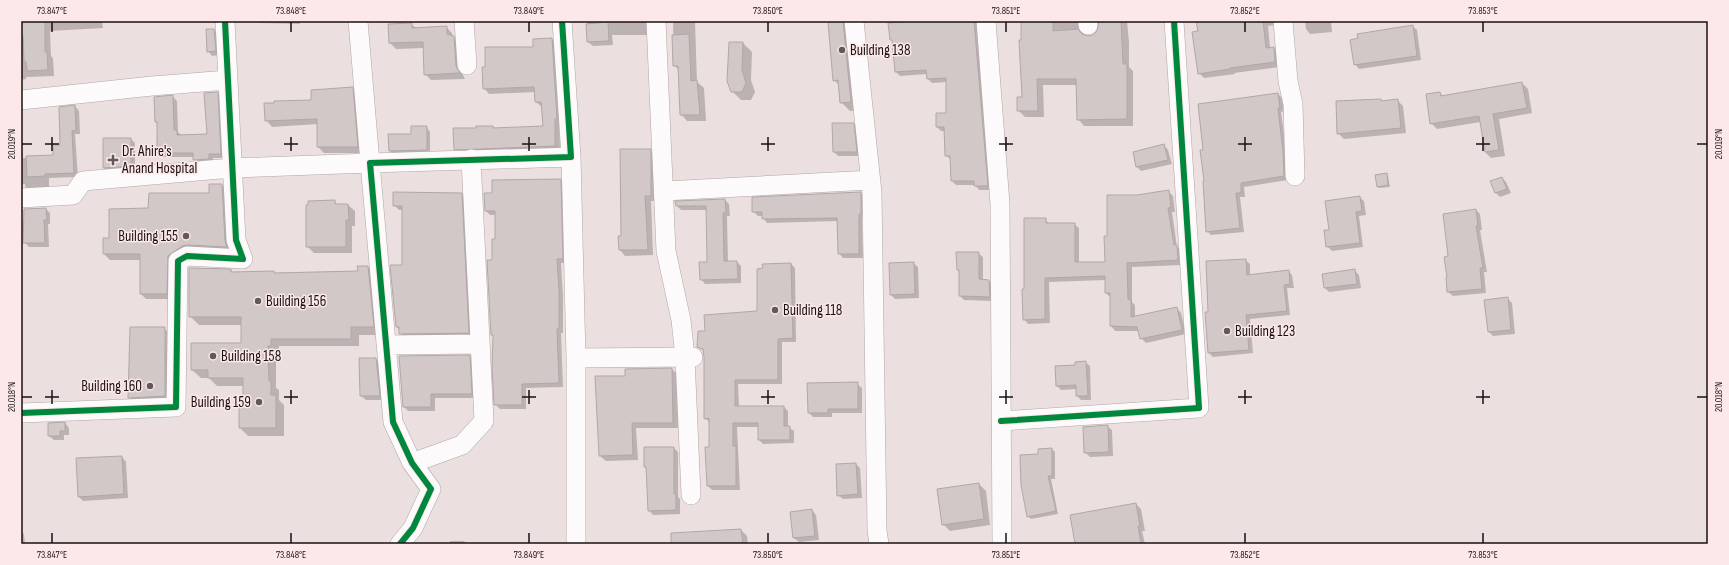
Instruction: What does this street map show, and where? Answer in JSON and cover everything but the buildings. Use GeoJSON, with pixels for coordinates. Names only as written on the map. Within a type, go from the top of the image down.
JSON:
{"type":"FeatureCollection","features":[{"type":"Feature","properties":{"kind":"street"},"geometry":{"type":"LineString","coordinates":[[21,413],[176,408],[178,261],[187,256],[243,259],[236,240],[225,21]]}},
{"type":"Feature","properties":{"kind":"street"},"geometry":{"type":"LineString","coordinates":[[358,21],[393,422],[412,463],[431,490],[414,528],[400,544]]}},
{"type":"Feature","properties":{"kind":"street"},"geometry":{"type":"LineString","coordinates":[[464,21],[467,65]]}},
{"type":"Feature","properties":{"kind":"street"},"geometry":{"type":"LineString","coordinates":[[562,21],[571,158],[576,358],[576,544]]}},
{"type":"Feature","properties":{"kind":"street"},"geometry":{"type":"LineString","coordinates":[[656,21],[666,251],[689,357],[691,495]]}},
{"type":"Feature","properties":{"kind":"street"},"geometry":{"type":"LineString","coordinates":[[854,21],[872,192],[877,530],[879,544]]}},
{"type":"Feature","properties":{"kind":"street"},"geometry":{"type":"LineString","coordinates":[[986,21],[1000,204],[1002,544]]}},
{"type":"Feature","properties":{"kind":"street"},"geometry":{"type":"LineString","coordinates":[[1002,421],[1199,408],[1174,21]]}},
{"type":"Feature","properties":{"kind":"street"},"geometry":{"type":"LineString","coordinates":[[1283,21],[1288,81],[1293,104],[1294,176]]}},
{"type":"Feature","properties":{"kind":"street"},"geometry":{"type":"LineString","coordinates":[[21,100],[152,86],[228,80]]}},
{"type":"Feature","properties":{"kind":"street"},"geometry":{"type":"LineString","coordinates":[[21,198],[74,195],[82,181],[232,168],[571,158]]}},
{"type":"Feature","properties":{"kind":"street"},"geometry":{"type":"LineString","coordinates":[[412,463],[462,445],[484,421],[471,160]]}},
{"type":"Feature","properties":{"kind":"street"},"geometry":{"type":"LineString","coordinates":[[664,191],[871,180]]}},
{"type":"Feature","properties":{"kind":"street"},"geometry":{"type":"LineString","coordinates":[[386,345],[480,344]]}},
{"type":"Feature","properties":{"kind":"street"},"geometry":{"type":"LineString","coordinates":[[576,358],[689,357]]}},
{"type":"Feature","properties":{"kind":"cycle path"},"geometry":{"type":"LineString","coordinates":[[21,413],[176,407],[178,261],[187,256],[243,259],[236,240],[225,21]]}},
{"type":"Feature","properties":{"kind":"cycle path"},"geometry":{"type":"LineString","coordinates":[[400,544],[413,528],[431,489],[412,463],[393,422],[370,163],[571,157],[562,21]]}},
{"type":"Feature","properties":{"kind":"cycle path"},"geometry":{"type":"LineString","coordinates":[[1001,421],[1199,408],[1174,21]]}},
{"type":"Feature","properties":{"kind":"place","name":"Building 138"},"geometry":{"type":"Point","coordinates":[842,50]}},
{"type":"Feature","properties":{"kind":"place","name":"Dr. Ahire's Anand Hospital"},"geometry":{"type":"Point","coordinates":[113,160]}},
{"type":"Feature","properties":{"kind":"place","name":"Building 155"},"geometry":{"type":"Point","coordinates":[186,236]}},
{"type":"Feature","properties":{"kind":"place","name":"Building 156"},"geometry":{"type":"Point","coordinates":[258,301]}},
{"type":"Feature","properties":{"kind":"place","name":"Building 118"},"geometry":{"type":"Point","coordinates":[775,310]}},
{"type":"Feature","properties":{"kind":"place","name":"Building 123"},"geometry":{"type":"Point","coordinates":[1227,331]}},
{"type":"Feature","properties":{"kind":"place","name":"Building 158"},"geometry":{"type":"Point","coordinates":[213,356]}},
{"type":"Feature","properties":{"kind":"place","name":"Building 160"},"geometry":{"type":"Point","coordinates":[150,386]}},
{"type":"Feature","properties":{"kind":"place","name":"Building 159"},"geometry":{"type":"Point","coordinates":[259,402]}}]}
